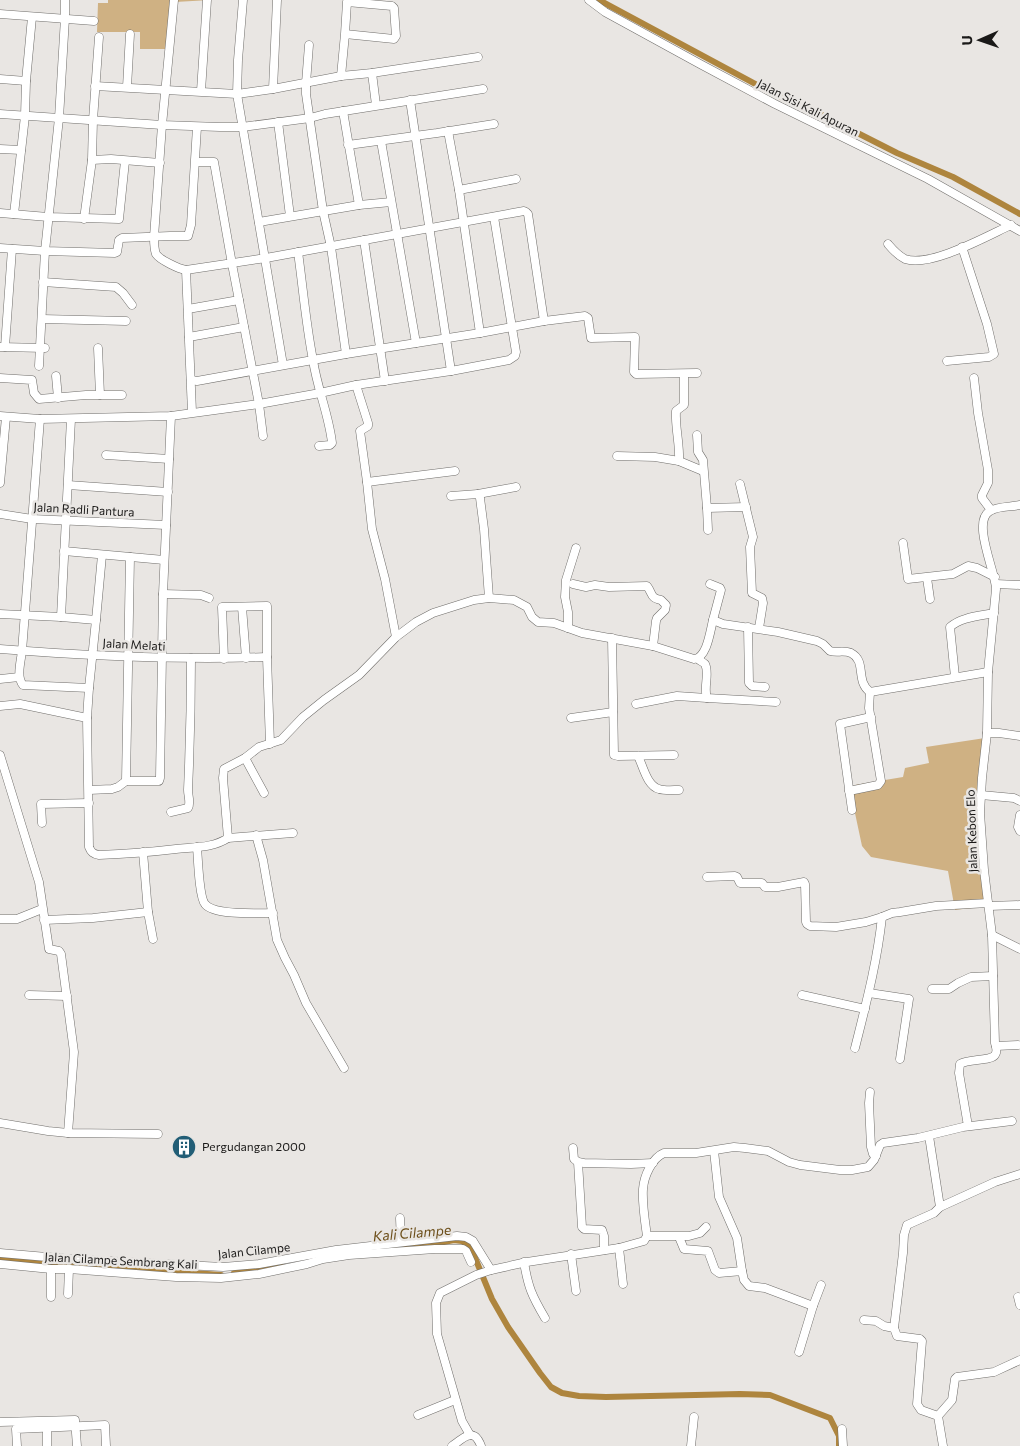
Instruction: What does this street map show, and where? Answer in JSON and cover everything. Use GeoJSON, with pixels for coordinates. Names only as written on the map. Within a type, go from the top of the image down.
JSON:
{"type":"FeatureCollection","features":[{"type":"Feature","properties":{"kind":"street"},"geometry":{"type":"LineString","coordinates":[[39,366],[43,348],[43,282],[59,118],[65,0]]}},
{"type":"Feature","properties":{"kind":"street"},"geometry":{"type":"LineString","coordinates":[[174,0],[154,237],[155,251],[159,257],[176,267],[186,270],[331,247],[524,211],[528,214],[544,321]]}},
{"type":"Feature","properties":{"kind":"street"},"geometry":{"type":"LineString","coordinates":[[201,91],[207,0]]}},
{"type":"Feature","properties":{"kind":"street"},"geometry":{"type":"LineString","coordinates":[[243,0],[237,94],[284,365]]}},
{"type":"Feature","properties":{"kind":"street"},"geometry":{"type":"LineString","coordinates":[[273,89],[277,0]]}},
{"type":"Feature","properties":{"kind":"street","name":"Jalan Sisi Kali Apuran"},"geometry":{"type":"LineString","coordinates":[[589,0],[605,12],[733,82],[802,118],[928,179],[1020,231]]}},
{"type":"Feature","properties":{"kind":"street"},"geometry":{"type":"LineString","coordinates":[[341,76],[347,2],[392,6],[394,8],[396,36],[394,39],[345,34]]}},
{"type":"Feature","properties":{"kind":"street"},"geometry":{"type":"LineString","coordinates":[[0,14],[94,21]]}},
{"type":"Feature","properties":{"kind":"street"},"geometry":{"type":"LineString","coordinates":[[14,214],[22,150],[32,16]]}},
{"type":"Feature","properties":{"kind":"street"},"geometry":{"type":"LineString","coordinates":[[127,87],[130,34]]}},
{"type":"Feature","properties":{"kind":"street"},"geometry":{"type":"LineString","coordinates":[[84,219],[92,160],[98,37]]}},
{"type":"Feature","properties":{"kind":"street"},"geometry":{"type":"LineString","coordinates":[[309,45],[306,83],[310,118],[346,354]]}},
{"type":"Feature","properties":{"kind":"street"},"geometry":{"type":"LineString","coordinates":[[95,86],[237,94],[341,76],[478,57]]}},
{"type":"Feature","properties":{"kind":"street"},"geometry":{"type":"LineString","coordinates":[[372,73],[376,105]]}},
{"type":"Feature","properties":{"kind":"street"},"geometry":{"type":"LineString","coordinates":[[0,79],[26,81]]}},
{"type":"Feature","properties":{"kind":"street"},"geometry":{"type":"LineString","coordinates":[[0,114],[197,127],[242,127],[310,118],[376,105],[483,89]]}},
{"type":"Feature","properties":{"kind":"street"},"geometry":{"type":"LineString","coordinates":[[410,100],[451,371]]}},
{"type":"Feature","properties":{"kind":"street"},"geometry":{"type":"LineString","coordinates":[[343,111],[359,206]]}},
{"type":"Feature","properties":{"kind":"street"},"geometry":{"type":"LineString","coordinates":[[278,122],[290,216]]}},
{"type":"Feature","properties":{"kind":"street"},"geometry":{"type":"LineString","coordinates":[[348,145],[494,124]]}},
{"type":"Feature","properties":{"kind":"street"},"geometry":{"type":"LineString","coordinates":[[0,248],[115,253],[117,252],[120,239],[188,236],[196,162],[197,127]]}},
{"type":"Feature","properties":{"kind":"street"},"geometry":{"type":"LineString","coordinates":[[448,131],[459,190],[480,333]]}},
{"type":"Feature","properties":{"kind":"street"},"geometry":{"type":"LineString","coordinates":[[381,140],[416,343]]}},
{"type":"Feature","properties":{"kind":"street"},"geometry":{"type":"LineString","coordinates":[[0,149],[22,150]]}},
{"type":"Feature","properties":{"kind":"street"},"geometry":{"type":"LineString","coordinates":[[92,160],[111,159],[160,164]]}},
{"type":"Feature","properties":{"kind":"street"},"geometry":{"type":"LineString","coordinates":[[0,213],[48,218],[119,219],[125,161]]}},
{"type":"Feature","properties":{"kind":"street"},"geometry":{"type":"LineString","coordinates":[[196,162],[214,162],[259,404],[263,436]]}},
{"type":"Feature","properties":{"kind":"street"},"geometry":{"type":"LineString","coordinates":[[459,190],[516,179]]}},
{"type":"Feature","properties":{"kind":"street"},"geometry":{"type":"LineString","coordinates":[[259,222],[392,202]]}},
{"type":"Feature","properties":{"kind":"street"},"geometry":{"type":"LineString","coordinates":[[0,483],[3,417],[71,419],[171,416],[259,404],[320,393],[356,384],[451,371],[513,358],[516,352],[494,217]]}},
{"type":"Feature","properties":{"kind":"street"},"geometry":{"type":"LineString","coordinates":[[888,244],[895,253],[907,259],[935,259],[1011,225]]}},
{"type":"Feature","properties":{"kind":"street"},"geometry":{"type":"LineString","coordinates":[[364,240],[385,381]]}},
{"type":"Feature","properties":{"kind":"street"},"geometry":{"type":"LineString","coordinates":[[947,361],[992,357],[994,354],[987,324],[962,247]]}},
{"type":"Feature","properties":{"kind":"street"},"geometry":{"type":"LineString","coordinates":[[12,249],[3,347],[43,348]]}},
{"type":"Feature","properties":{"kind":"street"},"geometry":{"type":"LineString","coordinates":[[298,252],[313,360],[330,426],[332,444],[319,446]]}},
{"type":"Feature","properties":{"kind":"street"},"geometry":{"type":"LineString","coordinates":[[186,270],[192,412]]}},
{"type":"Feature","properties":{"kind":"street"},"geometry":{"type":"LineString","coordinates":[[43,282],[116,287],[132,304]]}},
{"type":"Feature","properties":{"kind":"street"},"geometry":{"type":"LineString","coordinates":[[188,309],[239,300]]}},
{"type":"Feature","properties":{"kind":"street"},"geometry":{"type":"LineString","coordinates":[[192,380],[197,381],[544,321],[586,316],[588,318],[591,338],[635,337],[634,372],[636,374],[697,373]]}},
{"type":"Feature","properties":{"kind":"street"},"geometry":{"type":"LineString","coordinates":[[42,319],[126,321]]}},
{"type":"Feature","properties":{"kind":"street"},"geometry":{"type":"LineString","coordinates":[[189,337],[244,327]]}},
{"type":"Feature","properties":{"kind":"street"},"geometry":{"type":"LineString","coordinates":[[98,348],[100,395]]}},
{"type":"Feature","properties":{"kind":"street"},"geometry":{"type":"LineString","coordinates":[[679,461],[680,452],[675,418],[676,411],[684,405],[684,374]]}},
{"type":"Feature","properties":{"kind":"street"},"geometry":{"type":"LineString","coordinates":[[56,376],[58,398]]}},
{"type":"Feature","properties":{"kind":"street"},"geometry":{"type":"LineString","coordinates":[[0,378],[32,380],[34,393],[39,399],[122,394]]}},
{"type":"Feature","properties":{"kind":"street"},"geometry":{"type":"LineString","coordinates":[[974,378],[988,470],[988,483],[982,498],[991,510],[1020,505]]}},
{"type":"Feature","properties":{"kind":"street"},"geometry":{"type":"LineString","coordinates":[[356,384],[368,423],[368,426],[360,431],[372,529],[385,579],[396,637]]}},
{"type":"Feature","properties":{"kind":"street"},"geometry":{"type":"LineString","coordinates":[[89,790],[112,789],[126,781],[159,781],[164,560],[171,416]]}},
{"type":"Feature","properties":{"kind":"street"},"geometry":{"type":"LineString","coordinates":[[40,419],[19,677],[22,685],[88,688]]}},
{"type":"Feature","properties":{"kind":"street"},"geometry":{"type":"LineString","coordinates":[[61,617],[71,419]]}},
{"type":"Feature","properties":{"kind":"street"},"geometry":{"type":"LineString","coordinates":[[697,435],[698,452],[703,460],[708,530]]}},
{"type":"Feature","properties":{"kind":"street"},"geometry":{"type":"LineString","coordinates":[[106,454],[169,459]]}},
{"type":"Feature","properties":{"kind":"street"},"geometry":{"type":"LineString","coordinates":[[617,456],[655,457],[679,461],[703,471]]}},
{"type":"Feature","properties":{"kind":"street"},"geometry":{"type":"LineString","coordinates":[[367,482],[455,471]]}},
{"type":"Feature","properties":{"kind":"street"},"geometry":{"type":"LineString","coordinates":[[740,484],[753,537],[750,547],[752,593],[762,598],[763,603],[759,628]]}},
{"type":"Feature","properties":{"kind":"street"},"geometry":{"type":"LineString","coordinates":[[68,485],[168,492]]}},
{"type":"Feature","properties":{"kind":"street"},"geometry":{"type":"LineString","coordinates":[[451,496],[478,494],[516,487]]}},
{"type":"Feature","properties":{"kind":"street"},"geometry":{"type":"LineString","coordinates":[[478,494],[484,529],[489,598]]}},
{"type":"Feature","properties":{"kind":"street"},"geometry":{"type":"LineString","coordinates":[[707,508],[746,507]]}},
{"type":"Feature","properties":{"kind":"street","name":"Jalan Kebon Elo"},"geometry":{"type":"LineString","coordinates":[[991,510],[986,513],[983,535],[996,581],[988,672],[987,733],[981,795],[982,832],[992,935],[996,1046]]}},
{"type":"Feature","properties":{"kind":"street","name":"Jalan Radli Pantura"},"geometry":{"type":"LineString","coordinates":[[0,514],[32,519],[66,519],[166,525]]}},
{"type":"Feature","properties":{"kind":"street"},"geometry":{"type":"LineString","coordinates":[[903,542],[907,579],[953,574],[968,566],[977,568],[996,581],[1020,584]]}},
{"type":"Feature","properties":{"kind":"street"},"geometry":{"type":"LineString","coordinates":[[568,628],[566,580],[576,548]]}},
{"type":"Feature","properties":{"kind":"street"},"geometry":{"type":"LineString","coordinates":[[64,551],[164,560]]}},
{"type":"Feature","properties":{"kind":"street"},"geometry":{"type":"LineString","coordinates":[[102,555],[88,688],[89,846],[91,851],[95,854],[143,852],[216,844],[228,838],[292,833]]}},
{"type":"Feature","properties":{"kind":"street"},"geometry":{"type":"LineString","coordinates":[[126,781],[130,557]]}},
{"type":"Feature","properties":{"kind":"street"},"geometry":{"type":"LineString","coordinates":[[927,578],[930,599]]}},
{"type":"Feature","properties":{"kind":"street"},"geometry":{"type":"LineString","coordinates":[[573,584],[586,587],[595,585],[609,587],[647,586],[655,599],[661,600],[666,605],[665,610],[656,621],[653,646]]}},
{"type":"Feature","properties":{"kind":"street"},"geometry":{"type":"LineString","coordinates":[[698,659],[703,654],[721,590],[710,584]]}},
{"type":"Feature","properties":{"kind":"street"},"geometry":{"type":"LineString","coordinates":[[163,594],[201,595],[209,598]]}},
{"type":"Feature","properties":{"kind":"street"},"geometry":{"type":"LineString","coordinates":[[228,838],[224,769],[259,747],[281,740],[303,717],[359,675],[396,637],[416,622],[433,613],[474,600],[489,598],[514,600],[527,607],[532,617],[538,622],[554,623],[582,633],[653,646],[688,658],[698,659],[705,665],[707,673],[705,692],[707,698]]}},
{"type":"Feature","properties":{"kind":"street"},"geometry":{"type":"LineString","coordinates":[[224,659],[222,607],[267,606],[270,744]]}},
{"type":"Feature","properties":{"kind":"street"},"geometry":{"type":"LineString","coordinates":[[242,607],[246,658]]}},
{"type":"Feature","properties":{"kind":"street"},"geometry":{"type":"LineString","coordinates":[[955,677],[950,627],[954,623],[969,618],[994,613]]}},
{"type":"Feature","properties":{"kind":"street"},"geometry":{"type":"LineString","coordinates":[[0,614],[96,620]]}},
{"type":"Feature","properties":{"kind":"street"},"geometry":{"type":"LineString","coordinates":[[713,620],[724,624],[759,628],[817,641],[830,651],[850,653],[860,662],[862,682],[864,688],[870,692],[988,672]]}},
{"type":"Feature","properties":{"kind":"street"},"geometry":{"type":"LineString","coordinates":[[748,627],[749,683],[752,686],[765,687]]}},
{"type":"Feature","properties":{"kind":"street"},"geometry":{"type":"LineString","coordinates":[[612,638],[614,755],[674,755]]}},
{"type":"Feature","properties":{"kind":"street","name":"Jalan Melati"},"geometry":{"type":"LineString","coordinates":[[0,649],[162,658],[224,659],[267,657]]}},
{"type":"Feature","properties":{"kind":"street"},"geometry":{"type":"LineString","coordinates":[[170,812],[190,807],[188,791],[191,658]]}},
{"type":"Feature","properties":{"kind":"street"},"geometry":{"type":"LineString","coordinates":[[0,679],[19,677]]}},
{"type":"Feature","properties":{"kind":"street"},"geometry":{"type":"LineString","coordinates":[[849,791],[878,785],[880,781],[869,708],[870,692]]}},
{"type":"Feature","properties":{"kind":"street"},"geometry":{"type":"LineString","coordinates":[[636,704],[677,696],[776,702]]}},
{"type":"Feature","properties":{"kind":"street"},"geometry":{"type":"LineString","coordinates":[[0,706],[20,704],[87,718]]}},
{"type":"Feature","properties":{"kind":"street"},"geometry":{"type":"LineString","coordinates":[[571,718],[613,712]]}},
{"type":"Feature","properties":{"kind":"street"},"geometry":{"type":"LineString","coordinates":[[852,810],[840,724],[871,717]]}},
{"type":"Feature","properties":{"kind":"street"},"geometry":{"type":"LineString","coordinates":[[987,733],[1020,736]]}},
{"type":"Feature","properties":{"kind":"street"},"geometry":{"type":"LineString","coordinates":[[0,755],[38,882],[49,949],[61,952],[74,1052],[68,1133]]}},
{"type":"Feature","properties":{"kind":"street"},"geometry":{"type":"LineString","coordinates":[[638,756],[650,782],[655,787],[660,790],[680,790]]}},
{"type":"Feature","properties":{"kind":"street"},"geometry":{"type":"LineString","coordinates":[[244,758],[264,793]]}},
{"type":"Feature","properties":{"kind":"street"},"geometry":{"type":"LineString","coordinates":[[981,795],[1014,798],[1020,801]]}},
{"type":"Feature","properties":{"kind":"street"},"geometry":{"type":"LineString","coordinates":[[42,823],[41,804],[89,804]]}},
{"type":"Feature","properties":{"kind":"street"},"geometry":{"type":"LineString","coordinates":[[1020,815],[1018,827],[1020,831]]}},
{"type":"Feature","properties":{"kind":"street"},"geometry":{"type":"LineString","coordinates":[[256,836],[263,860],[277,940],[306,1003],[344,1068]]}},
{"type":"Feature","properties":{"kind":"street"},"geometry":{"type":"LineString","coordinates":[[197,847],[202,898],[207,906],[217,910],[234,912],[273,913]]}},
{"type":"Feature","properties":{"kind":"street"},"geometry":{"type":"LineString","coordinates":[[143,852],[148,912],[153,939]]}},
{"type":"Feature","properties":{"kind":"street"},"geometry":{"type":"LineString","coordinates":[[707,877],[735,876],[740,883],[762,883],[765,887],[778,887],[804,882],[806,922],[810,926],[836,927],[892,913],[936,906],[1020,905]]}},
{"type":"Feature","properties":{"kind":"street"},"geometry":{"type":"LineString","coordinates":[[0,919],[17,919],[42,909]]}},
{"type":"Feature","properties":{"kind":"street"},"geometry":{"type":"LineString","coordinates":[[44,920],[93,918],[148,912]]}},
{"type":"Feature","properties":{"kind":"street"},"geometry":{"type":"LineString","coordinates":[[856,1048],[879,948],[882,917]]}},
{"type":"Feature","properties":{"kind":"street"},"geometry":{"type":"LineString","coordinates":[[992,935],[1020,949]]}},
{"type":"Feature","properties":{"kind":"street"},"geometry":{"type":"LineString","coordinates":[[932,989],[949,989],[971,977],[994,976]]}},
{"type":"Feature","properties":{"kind":"street"},"geometry":{"type":"LineString","coordinates":[[869,992],[909,999],[900,1059]]}},
{"type":"Feature","properties":{"kind":"street"},"geometry":{"type":"LineString","coordinates":[[29,995],[67,996]]}},
{"type":"Feature","properties":{"kind":"street"},"geometry":{"type":"LineString","coordinates":[[802,995],[865,1009]]}},
{"type":"Feature","properties":{"kind":"street"},"geometry":{"type":"LineString","coordinates":[[968,1126],[959,1073],[960,1064],[994,1056],[997,1051],[996,1046],[1018,1045]]}},
{"type":"Feature","properties":{"kind":"street"},"geometry":{"type":"LineString","coordinates":[[870,1092],[871,1147],[873,1154],[876,1156]]}},
{"type":"Feature","properties":{"kind":"street"},"geometry":{"type":"LineString","coordinates":[[482,1446],[474,1436],[470,1435],[462,1421],[455,1400],[438,1334],[436,1303],[440,1293],[478,1274],[524,1262],[619,1248],[644,1241],[647,1236],[643,1188],[653,1163],[660,1155],[664,1153],[696,1153],[734,1147],[757,1149],[775,1154],[789,1162],[840,1170],[868,1167],[883,1143],[929,1136],[968,1126],[1012,1121]]}},
{"type":"Feature","properties":{"kind":"street"},"geometry":{"type":"LineString","coordinates":[[0,1123],[48,1132],[158,1134]]}},
{"type":"Feature","properties":{"kind":"street"},"geometry":{"type":"LineString","coordinates":[[929,1136],[940,1207]]}},
{"type":"Feature","properties":{"kind":"street"},"geometry":{"type":"LineString","coordinates":[[573,1148],[574,1159],[578,1162],[653,1163]]}},
{"type":"Feature","properties":{"kind":"street"},"geometry":{"type":"LineString","coordinates":[[714,1151],[718,1197],[737,1238],[744,1280],[749,1286],[765,1288],[813,1306]]}},
{"type":"Feature","properties":{"kind":"street"},"geometry":{"type":"LineString","coordinates":[[578,1162],[582,1227],[584,1229],[602,1230],[604,1250]]}},
{"type":"Feature","properties":{"kind":"street"},"geometry":{"type":"LineString","coordinates":[[938,1416],[921,1410],[917,1404],[922,1341],[920,1339],[897,1336],[894,1328],[906,1225],[995,1182],[1020,1174]]}},
{"type":"Feature","properties":{"kind":"street"},"geometry":{"type":"LineString","coordinates":[[400,1218],[401,1242]]}},
{"type":"Feature","properties":{"kind":"street"},"geometry":{"type":"LineString","coordinates":[[647,1236],[689,1236],[700,1233],[706,1226]]}},
{"type":"Feature","properties":{"kind":"street","name":"Jalan Cilampe"},"geometry":{"type":"LineString","coordinates":[[0,1253],[70,1259],[223,1267],[307,1260],[401,1242],[457,1236],[466,1237],[473,1241],[489,1271]]}},
{"type":"Feature","properties":{"kind":"street"},"geometry":{"type":"LineString","coordinates":[[679,1237],[684,1248],[708,1251],[717,1272],[721,1274],[742,1271]]}},
{"type":"Feature","properties":{"kind":"street"},"geometry":{"type":"LineString","coordinates":[[337,1253],[458,1248],[466,1251],[471,1262]]}},
{"type":"Feature","properties":{"kind":"street"},"geometry":{"type":"LineString","coordinates":[[619,1248],[623,1284]]}},
{"type":"Feature","properties":{"kind":"street"},"geometry":{"type":"LineString","coordinates":[[571,1254],[576,1291]]}},
{"type":"Feature","properties":{"kind":"street","name":"Jalan Cilampe Sembrang Kali"},"geometry":{"type":"LineString","coordinates":[[0,1264],[176,1277],[221,1278],[259,1274],[307,1260]]}},
{"type":"Feature","properties":{"kind":"street"},"geometry":{"type":"LineString","coordinates":[[524,1262],[529,1288],[545,1318]]}},
{"type":"Feature","properties":{"kind":"street"},"geometry":{"type":"LineString","coordinates":[[68,1294],[69,1268]]}},
{"type":"Feature","properties":{"kind":"street"},"geometry":{"type":"LineString","coordinates":[[51,1269],[51,1297]]}},
{"type":"Feature","properties":{"kind":"street"},"geometry":{"type":"LineString","coordinates":[[800,1352],[820,1285]]}},
{"type":"Feature","properties":{"kind":"street"},"geometry":{"type":"LineString","coordinates":[[864,1320],[876,1321],[884,1326],[894,1328]]}},
{"type":"Feature","properties":{"kind":"street"},"geometry":{"type":"LineString","coordinates":[[938,1416],[952,1400],[953,1384],[956,1378],[994,1372],[1020,1360]]}},
{"type":"Feature","properties":{"kind":"street"},"geometry":{"type":"LineString","coordinates":[[418,1414],[455,1400]]}},
{"type":"Feature","properties":{"kind":"street"},"geometry":{"type":"LineString","coordinates":[[691,1446],[694,1416]]}},
{"type":"Feature","properties":{"kind":"street"},"geometry":{"type":"LineString","coordinates":[[938,1416],[943,1446]]}},
{"type":"Feature","properties":{"kind":"street"},"geometry":{"type":"LineString","coordinates":[[17,1446],[16,1429],[76,1420],[77,1446]]}},
{"type":"Feature","properties":{"kind":"street"},"geometry":{"type":"LineString","coordinates":[[0,1422],[47,1424]]}},
{"type":"Feature","properties":{"kind":"street"},"geometry":{"type":"LineString","coordinates":[[47,1424],[48,1446]]}},
{"type":"Feature","properties":{"kind":"street"},"geometry":{"type":"LineString","coordinates":[[76,1427],[105,1425],[106,1446]]}},
{"type":"Feature","properties":{"kind":"street"},"geometry":{"type":"LineString","coordinates":[[842,1429],[843,1446]]}},
{"type":"Feature","properties":{"kind":"street"},"geometry":{"type":"LineString","coordinates":[[452,1446],[470,1435]]}},
{"type":"Feature","properties":{"kind":"shaded area"},"geometry":{"type":"Polygon","coordinates":[[[108,0],[210,0],[175,2],[168,49],[140,49],[140,32],[97,32],[98,3],[108,3],[108,0]]]}},
{"type":"Feature","properties":{"kind":"shaded area"},"geometry":{"type":"Polygon","coordinates":[[[985,738],[982,848],[988,906],[955,910],[948,871],[871,857],[862,846],[852,799],[855,785],[903,777],[905,768],[929,763],[926,747],[985,738]]]}},
{"type":"Feature","properties":{"kind":"waterway"},"geometry":{"type":"LineString","coordinates":[[599,0],[774,94],[822,115],[897,153],[953,177],[1020,214]]}},
{"type":"Feature","properties":{"kind":"waterway","name":"Kali Cilampe"},"geometry":{"type":"LineString","coordinates":[[384,1248],[423,1246],[454,1240],[462,1241],[471,1248],[492,1299],[508,1327],[551,1387],[562,1393],[606,1397],[770,1395],[830,1418],[839,1436],[839,1446]]}},
{"type":"Feature","properties":{"kind":"waterway","name":"Kali Cilampe"},"geometry":{"type":"LineString","coordinates":[[0,1259],[221,1275]]}},
{"type":"Feature","properties":{"kind":"waterway","name":"Kali Cilampe"},"geometry":{"type":"LineString","coordinates":[[234,1273],[283,1265]]}},
{"type":"Feature","properties":{"kind":"place","name":"Pergudangan 2000"},"geometry":{"type":"Point","coordinates":[184,1147]}}]}
